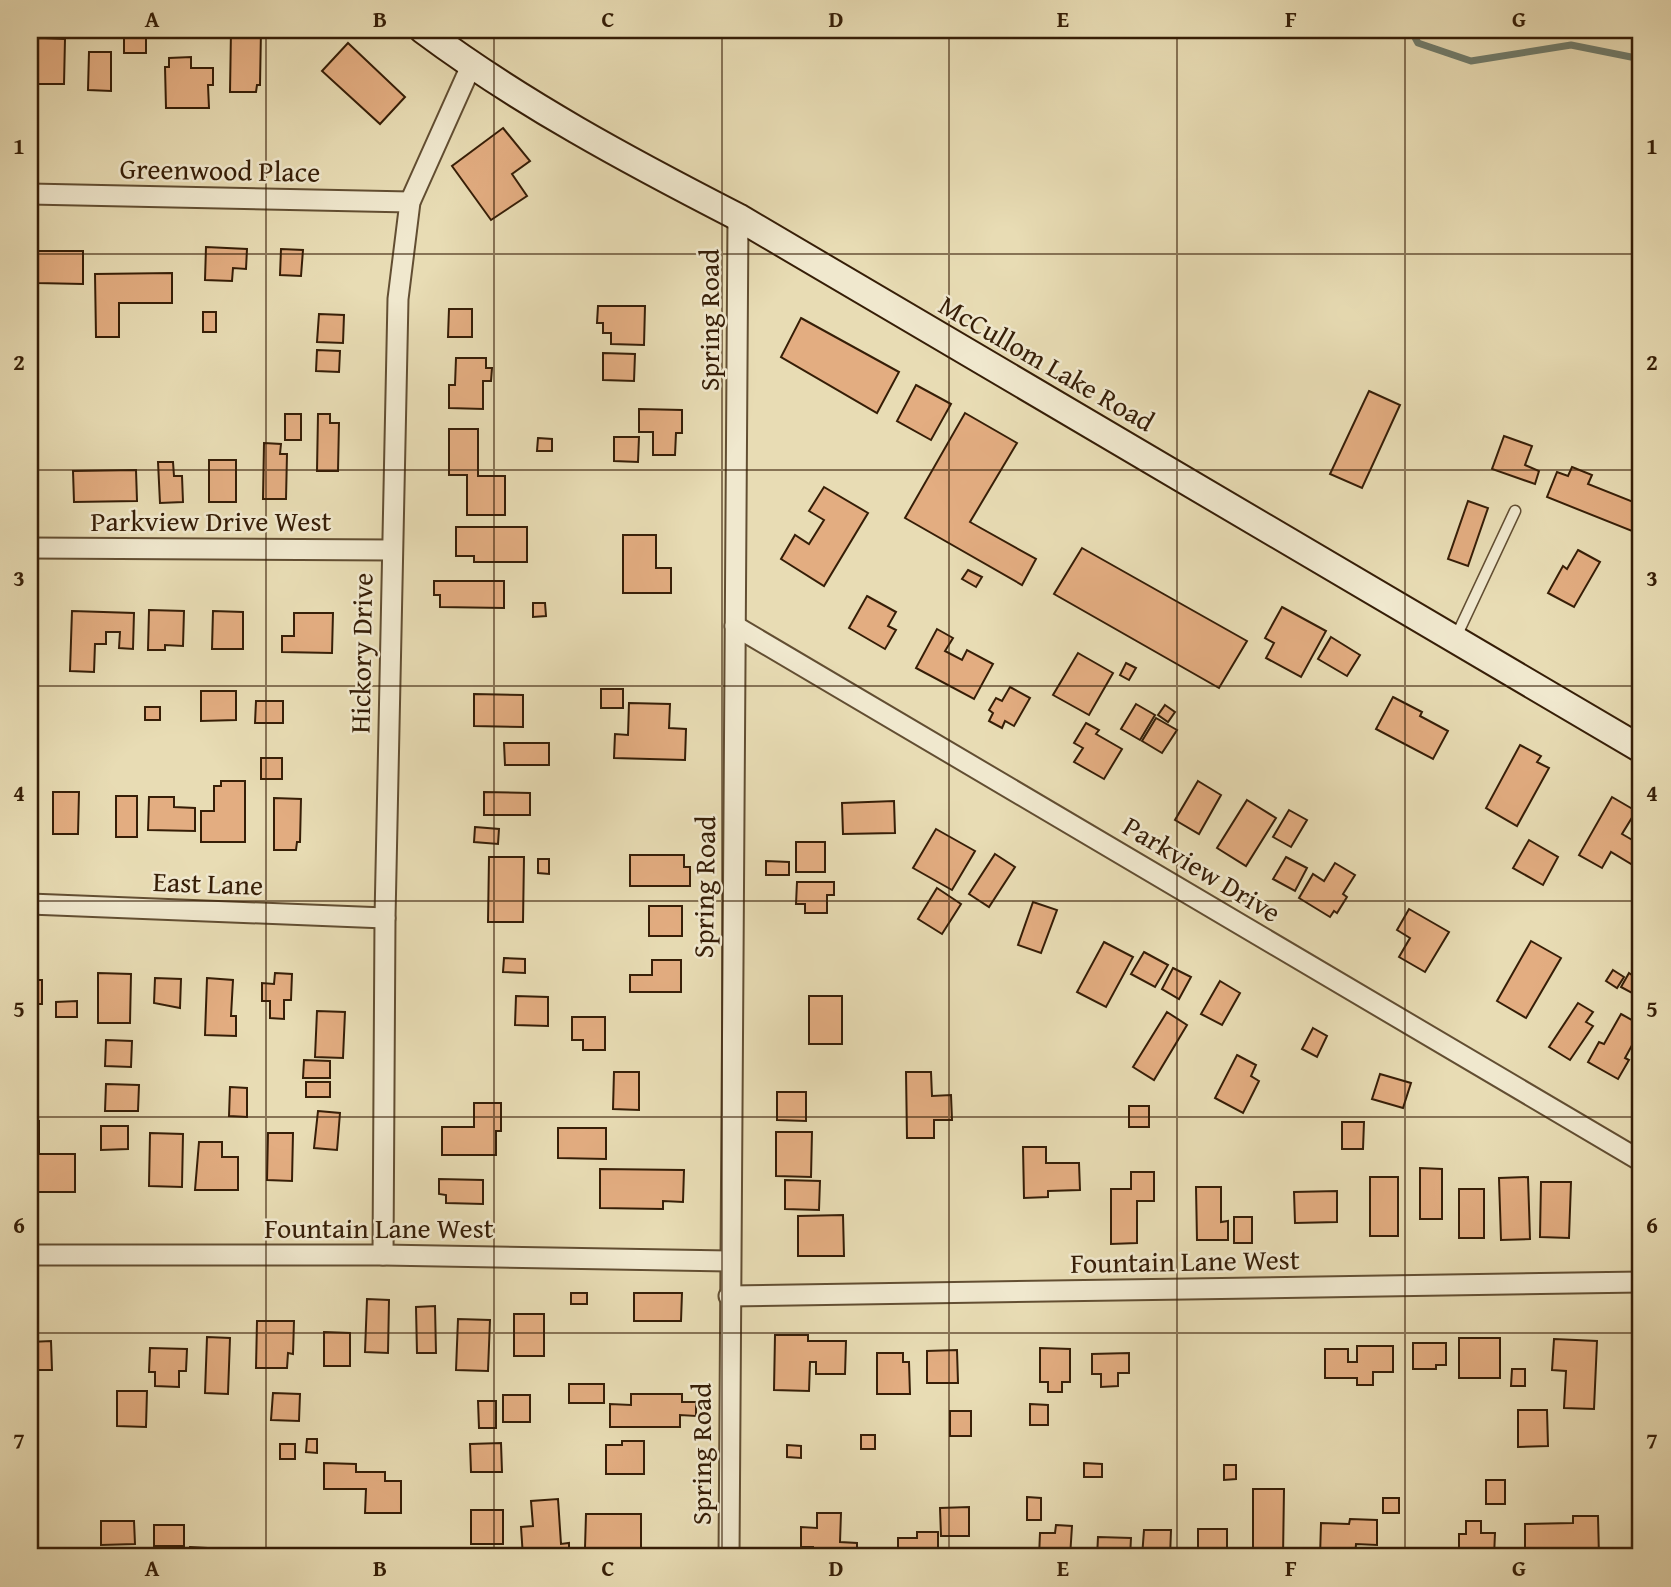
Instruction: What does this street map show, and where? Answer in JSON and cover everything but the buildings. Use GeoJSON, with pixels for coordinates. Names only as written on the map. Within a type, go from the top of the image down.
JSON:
{"type":"FeatureCollection","features":[{"type":"Feature","properties":{"kind":"street","name":"McCullom Lake Road"},"geometry":{"type":"LineString","coordinates":[[423,30],[471,66],[600,146],[738,217],[1641,749]]}},
{"type":"Feature","properties":{"kind":"street","name":"Hickory Drive"},"geometry":{"type":"LineString","coordinates":[[383,1255],[385,918],[398,299],[410,202],[471,66]]}},
{"type":"Feature","properties":{"kind":"street","name":"Greenwood Place"},"geometry":{"type":"LineString","coordinates":[[30,194],[410,202]]}},
{"type":"Feature","properties":{"kind":"street","name":"Spring Road"},"geometry":{"type":"LineString","coordinates":[[729,1557],[738,217]]}},
{"type":"Feature","properties":{"kind":"street","name":"Parkview Drive West"},"geometry":{"type":"LineString","coordinates":[[30,548],[391,551]]}},
{"type":"Feature","properties":{"kind":"street","name":"Parkview Drive"},"geometry":{"type":"LineString","coordinates":[[734,626],[1641,1161]]}},
{"type":"Feature","properties":{"kind":"street","name":"East Lane"},"geometry":{"type":"LineString","coordinates":[[30,904],[385,918]]}},
{"type":"Feature","properties":{"kind":"street","name":"Fountain Lane West"},"geometry":{"type":"LineString","coordinates":[[30,1255],[383,1255],[729,1261]]}},
{"type":"Feature","properties":{"kind":"street","name":"Fountain Lane West"},"geometry":{"type":"LineString","coordinates":[[729,1296],[1641,1282]]}},
{"type":"Feature","properties":{"kind":"lane"},"geometry":{"type":"LineString","coordinates":[[1455,639],[1515,512]]}},
{"type":"Feature","properties":{"kind":"waterway"},"geometry":{"type":"LineString","coordinates":[[1411,30],[1418,43],[1471,61],[1571,45],[1641,59]]}}]}
